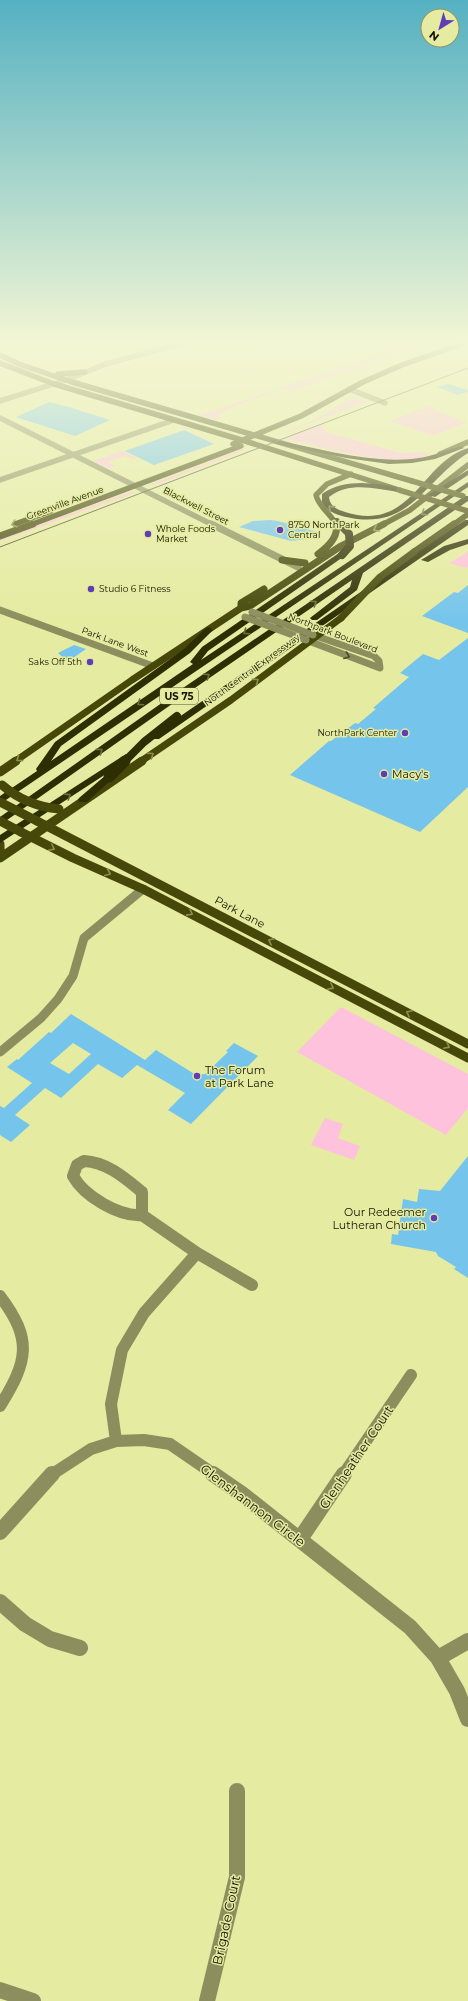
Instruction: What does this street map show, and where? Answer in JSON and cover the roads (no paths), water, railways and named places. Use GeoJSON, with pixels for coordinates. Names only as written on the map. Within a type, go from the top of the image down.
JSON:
{"type":"FeatureCollection","features":[{"type":"Feature","properties":{"kind":"highway"},"geometry":{"type":"LineString","coordinates":[[274,442],[297,445],[364,460],[401,463],[431,460],[468,446]]}},
{"type":"Feature","properties":{"kind":"highway"},"geometry":{"type":"LineString","coordinates":[[399,490],[373,486],[350,486],[330,491],[325,496],[325,502],[335,512],[345,515],[359,517],[386,515],[407,504],[445,466],[468,450]]}},
{"type":"Feature","properties":{"kind":"highway"},"geometry":{"type":"LineString","coordinates":[[432,495],[468,472]]}},
{"type":"Feature","properties":{"kind":"highway","name":"US 75"},"geometry":{"type":"LineString","coordinates":[[0,802],[184,674],[468,484]]}},
{"type":"Feature","properties":{"kind":"highway","name":"North Central Expressway"},"geometry":{"type":"LineString","coordinates":[[0,822],[156,711],[466,497]]}},
{"type":"Feature","properties":{"kind":"highway"},"geometry":{"type":"LineString","coordinates":[[184,674],[205,649],[325,566],[350,546],[349,534],[335,520]]}},
{"type":"Feature","properties":{"kind":"highway"},"geometry":{"type":"LineString","coordinates":[[0,840],[181,720],[468,522]]}},
{"type":"Feature","properties":{"kind":"highway"},"geometry":{"type":"LineString","coordinates":[[378,585],[447,548],[468,541]]}},
{"type":"Feature","properties":{"kind":"highway"},"geometry":{"type":"LineString","coordinates":[[83,800],[109,777],[144,742],[177,716],[354,588],[359,572]]}},
{"type":"Feature","properties":{"kind":"highway"},"geometry":{"type":"LineString","coordinates":[[36,776],[58,744],[187,651],[209,630]]}},
{"type":"Feature","properties":{"kind":"main road"},"geometry":{"type":"LineString","coordinates":[[224,435],[449,505],[468,513]]}},
{"type":"Feature","properties":{"kind":"main road"},"geometry":{"type":"LineString","coordinates":[[252,435],[334,457],[466,497]]}},
{"type":"Feature","properties":{"kind":"main road","name":"Greenville Avenue"},"geometry":{"type":"LineString","coordinates":[[0,529],[130,483],[254,435]]}},
{"type":"Feature","properties":{"kind":"main road","name":"Greenville Avenue"},"geometry":{"type":"LineString","coordinates":[[0,536],[136,487],[269,435]]}},
{"type":"Feature","properties":{"kind":"main road"},"geometry":{"type":"LineString","coordinates":[[297,445],[361,457],[394,460],[426,458],[468,442]]}},
{"type":"Feature","properties":{"kind":"main road"},"geometry":{"type":"LineString","coordinates":[[291,456],[326,471],[329,476],[326,484]]}},
{"type":"Feature","properties":{"kind":"main road"},"geometry":{"type":"LineString","coordinates":[[0,772],[153,666],[238,610],[250,606],[324,557],[398,518],[432,495],[448,479],[468,465]]}},
{"type":"Feature","properties":{"kind":"main road"},"geometry":{"type":"LineString","coordinates":[[238,610],[241,603],[305,563],[330,545],[336,536],[335,520],[318,503],[316,495],[326,484],[335,478],[351,474],[371,474],[412,481]]}},
{"type":"Feature","properties":{"kind":"main road"},"geometry":{"type":"LineString","coordinates":[[35,524],[35,521],[56,513],[61,508]]}},
{"type":"Feature","properties":{"kind":"main road","name":"North Central Expressway"},"geometry":{"type":"LineString","coordinates":[[0,858],[32,838],[70,809],[231,700],[312,638],[341,618],[380,577],[468,513]]}},
{"type":"Feature","properties":{"kind":"main road"},"geometry":{"type":"LineString","coordinates":[[282,560],[305,563]]}},
{"type":"Feature","properties":{"kind":"main road"},"geometry":{"type":"LineString","coordinates":[[1,784],[7,790],[44,808],[59,810],[70,809]]}},
{"type":"Feature","properties":{"kind":"main road","name":"Park Lane"},"geometry":{"type":"LineString","coordinates":[[0,802],[468,1044]]}},
{"type":"Feature","properties":{"kind":"main road"},"geometry":{"type":"LineString","coordinates":[[0,822],[73,858],[143,888],[468,1058]]}},
{"type":"Feature","properties":{"kind":"main road"},"geometry":{"type":"LineString","coordinates":[[0,844],[0,852]]}},
{"type":"Feature","properties":{"kind":"main road"},"geometry":{"type":"LineString","coordinates":[[143,888],[150,886],[158,888],[172,896],[192,900]]}},
{"type":"Feature","properties":{"kind":"main road"},"geometry":{"type":"LineString","coordinates":[[296,969],[306,959]]}},
{"type":"Feature","properties":{"kind":"street","name":"Blackwell Street"},"geometry":{"type":"LineString","coordinates":[[34,435],[298,567]]}},
{"type":"Feature","properties":{"kind":"street"},"geometry":{"type":"LineString","coordinates":[[0,480],[130,435]]}},
{"type":"Feature","properties":{"kind":"street"},"geometry":{"type":"LineString","coordinates":[[3,472],[10,476]]}},
{"type":"Feature","properties":{"kind":"street","name":"Park Lane West"},"geometry":{"type":"LineString","coordinates":[[0,610],[153,666]]}},
{"type":"Feature","properties":{"kind":"street","name":"Northpark Boulevard"},"geometry":{"type":"LineString","coordinates":[[238,610],[244,617],[312,638],[374,656],[379,660],[380,668],[312,638],[252,612],[238,610]]}},
{"type":"Feature","properties":{"kind":"street"},"geometry":{"type":"LineString","coordinates":[[0,1052],[44,1015],[60,996],[75,971],[79,949],[84,938],[143,888]]}},
{"type":"Feature","properties":{"kind":"street"},"geometry":{"type":"LineString","coordinates":[[142,1215],[142,1192],[96,1161],[84,1161],[76,1167],[73,1176],[77,1184],[116,1211],[142,1215],[197,1253],[252,1285]]}},
{"type":"Feature","properties":{"kind":"street"},"geometry":{"type":"LineString","coordinates":[[116,1441],[111,1404],[122,1350],[144,1313],[197,1253]]}},
{"type":"Feature","properties":{"kind":"street"},"geometry":{"type":"LineString","coordinates":[[0,1296],[13,1312],[22,1333],[24,1360],[16,1381],[0,1406]]}},
{"type":"Feature","properties":{"kind":"street","name":"Glenheather Court"},"geometry":{"type":"LineString","coordinates":[[300,1539],[411,1375]]}},
{"type":"Feature","properties":{"kind":"street","name":"Glenshannon Circle"},"geometry":{"type":"LineString","coordinates":[[0,1532],[48,1477],[90,1449],[116,1441],[144,1440],[170,1444],[242,1494],[410,1627],[438,1658],[457,1691],[468,1719]]}},
{"type":"Feature","properties":{"kind":"street"},"geometry":{"type":"LineString","coordinates":[[0,1602],[24,1624],[50,1639],[80,1648]]}},
{"type":"Feature","properties":{"kind":"street"},"geometry":{"type":"LineString","coordinates":[[438,1658],[468,1641]]}},
{"type":"Feature","properties":{"kind":"street","name":"Brigade Court"},"geometry":{"type":"LineString","coordinates":[[207,2001],[237,1877],[237,1791]]}},
{"type":"Feature","properties":{"kind":"street"},"geometry":{"type":"LineString","coordinates":[[0,1990],[33,2001]]}},
{"type":"Feature","properties":{"kind":"tram line"},"geometry":{"type":"LineString","coordinates":[[0,547],[292,435]]}},
{"type":"Feature","properties":{"kind":"place","name":"8750 NorthPark Central"},"geometry":{"type":"Point","coordinates":[280,530]}},
{"type":"Feature","properties":{"kind":"place","name":"Whole Foods Market"},"geometry":{"type":"Point","coordinates":[148,534]}},
{"type":"Feature","properties":{"kind":"place","name":"Studio 6 Fitness"},"geometry":{"type":"Point","coordinates":[91,589]}},
{"type":"Feature","properties":{"kind":"place","name":"Saks Off 5th"},"geometry":{"type":"Point","coordinates":[90,662]}},
{"type":"Feature","properties":{"kind":"place","name":"NorthPark Center"},"geometry":{"type":"Point","coordinates":[405,733]}},
{"type":"Feature","properties":{"kind":"place","name":"Macy's"},"geometry":{"type":"Point","coordinates":[384,774]}},
{"type":"Feature","properties":{"kind":"place","name":"The Forum at Park Lane"},"geometry":{"type":"Point","coordinates":[197,1076]}},
{"type":"Feature","properties":{"kind":"place","name":"Our Redeemer Lutheran Church"},"geometry":{"type":"Point","coordinates":[434,1218]}}]}
